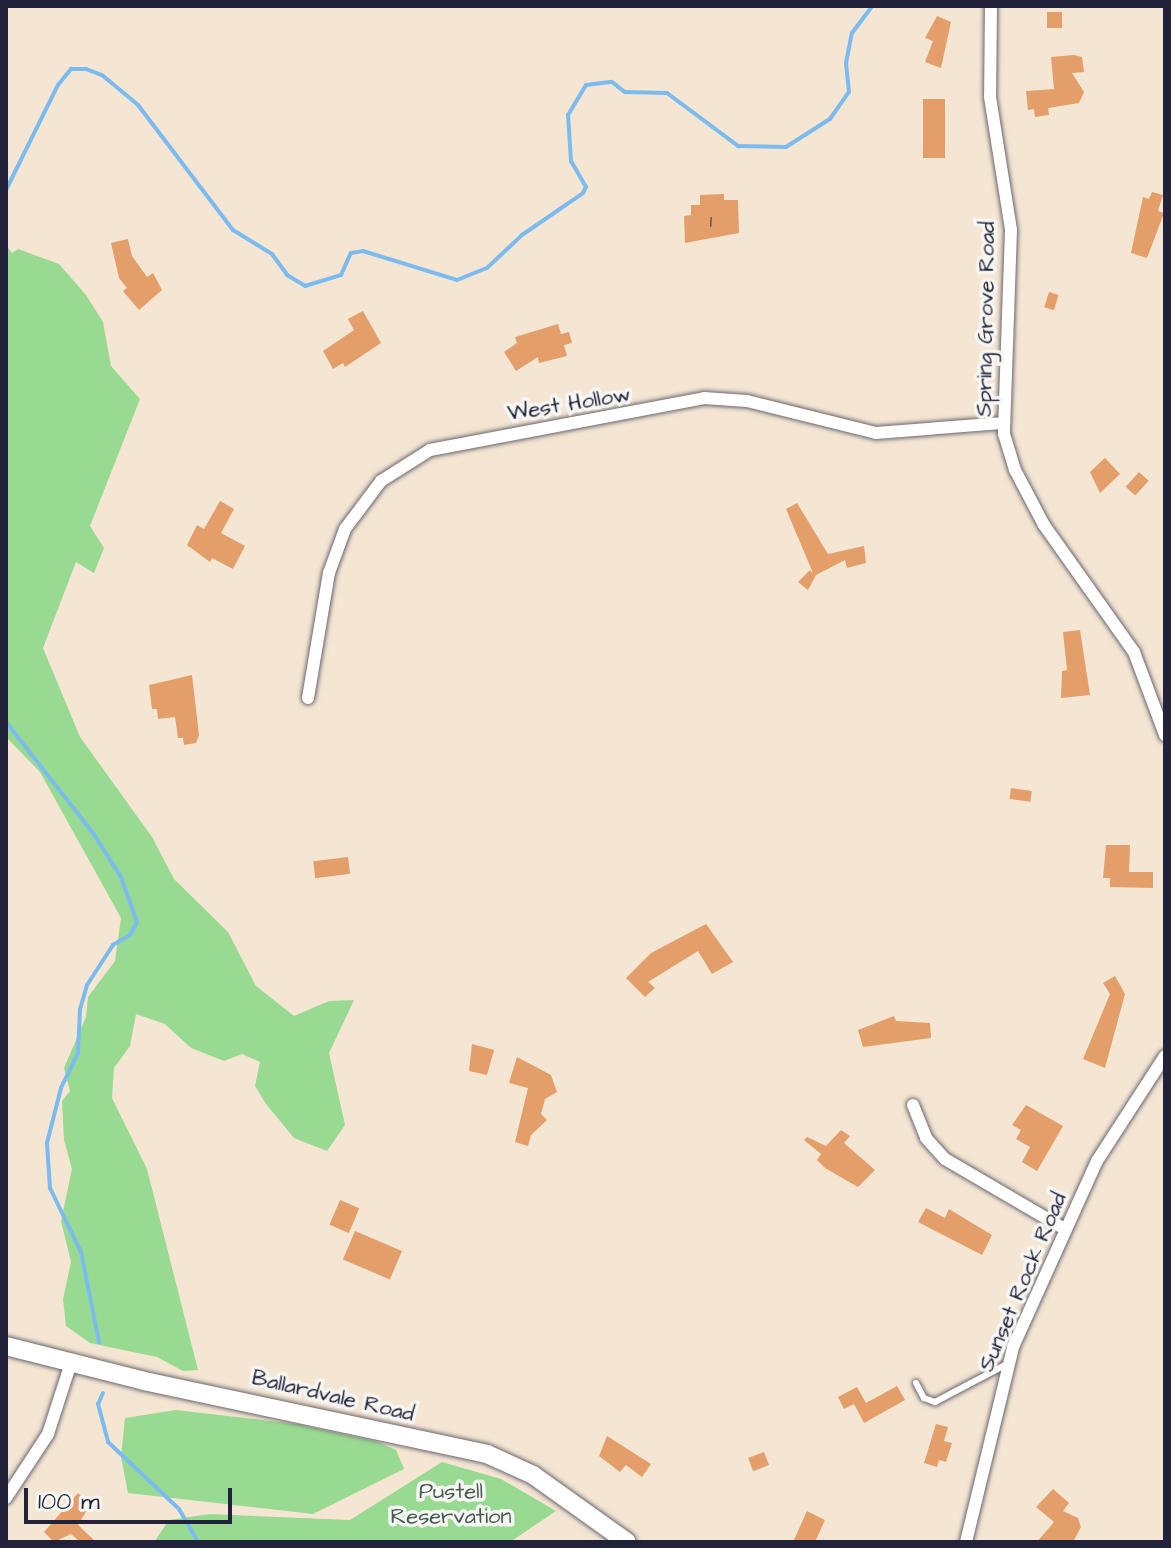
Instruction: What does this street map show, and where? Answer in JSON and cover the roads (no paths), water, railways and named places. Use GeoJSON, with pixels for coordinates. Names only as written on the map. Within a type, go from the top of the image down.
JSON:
{"type":"FeatureCollection","features":[{"type":"Feature","properties":{"kind":"street","name":"Spring Grove Road"},"geometry":{"type":"LineString","coordinates":[[991,6],[990,97],[1011,234],[1002,423],[1024,489],[1134,652],[1165,735]]}},
{"type":"Feature","properties":{"kind":"street","name":"West Hollow"},"geometry":{"type":"LineString","coordinates":[[308,698],[327,584],[345,529],[381,481],[430,450],[704,398],[747,401],[876,433],[1002,423]]}},
{"type":"Feature","properties":{"kind":"street","name":"Sunset Rock Road"},"geometry":{"type":"LineString","coordinates":[[966,1542],[1007,1364],[1065,1229],[1108,1141],[1163,1063]]}},
{"type":"Feature","properties":{"kind":"street"},"geometry":{"type":"LineString","coordinates":[[913,1105],[926,1138],[945,1159],[1065,1229]]}},
{"type":"Feature","properties":{"kind":"street","name":"Ballardvale Road"},"geometry":{"type":"LineString","coordinates":[[6,1346],[487,1454],[533,1475],[627,1542]]}},
{"type":"Feature","properties":{"kind":"street"},"geometry":{"type":"LineString","coordinates":[[6,1498],[39,1454],[71,1363]]}},
{"type":"Feature","properties":{"kind":"lane"},"geometry":{"type":"LineString","coordinates":[[916,1383],[924,1398],[935,1402],[1007,1364]]}},
{"type":"Feature","properties":{"kind":"waterway"},"geometry":{"type":"LineString","coordinates":[[6,190],[58,85],[71,69],[86,69],[102,75],[138,105],[233,230],[272,254],[287,275],[305,286],[341,275],[351,253],[363,251],[457,280],[487,268],[522,235],[583,193],[586,187],[571,161],[568,115],[586,85],[612,82],[625,92],[667,93],[738,146],[786,147],[830,119],[849,92],[846,63],[852,33],[872,6]]}},
{"type":"Feature","properties":{"kind":"waterway"},"geometry":{"type":"LineString","coordinates":[[6,722],[93,833],[121,877],[137,922],[130,935],[113,945],[87,985],[80,1010],[78,1053],[61,1088],[47,1143],[50,1188],[81,1252],[99,1342]]}},
{"type":"Feature","properties":{"kind":"waterway"},"geometry":{"type":"LineString","coordinates":[[103,1393],[98,1404],[108,1442],[179,1509],[198,1542]]}},
{"type":"Feature","properties":{"kind":"park label","name":"Pustell Reservation"},"geometry":{"type":"Point","coordinates":[451,1504]}}]}
